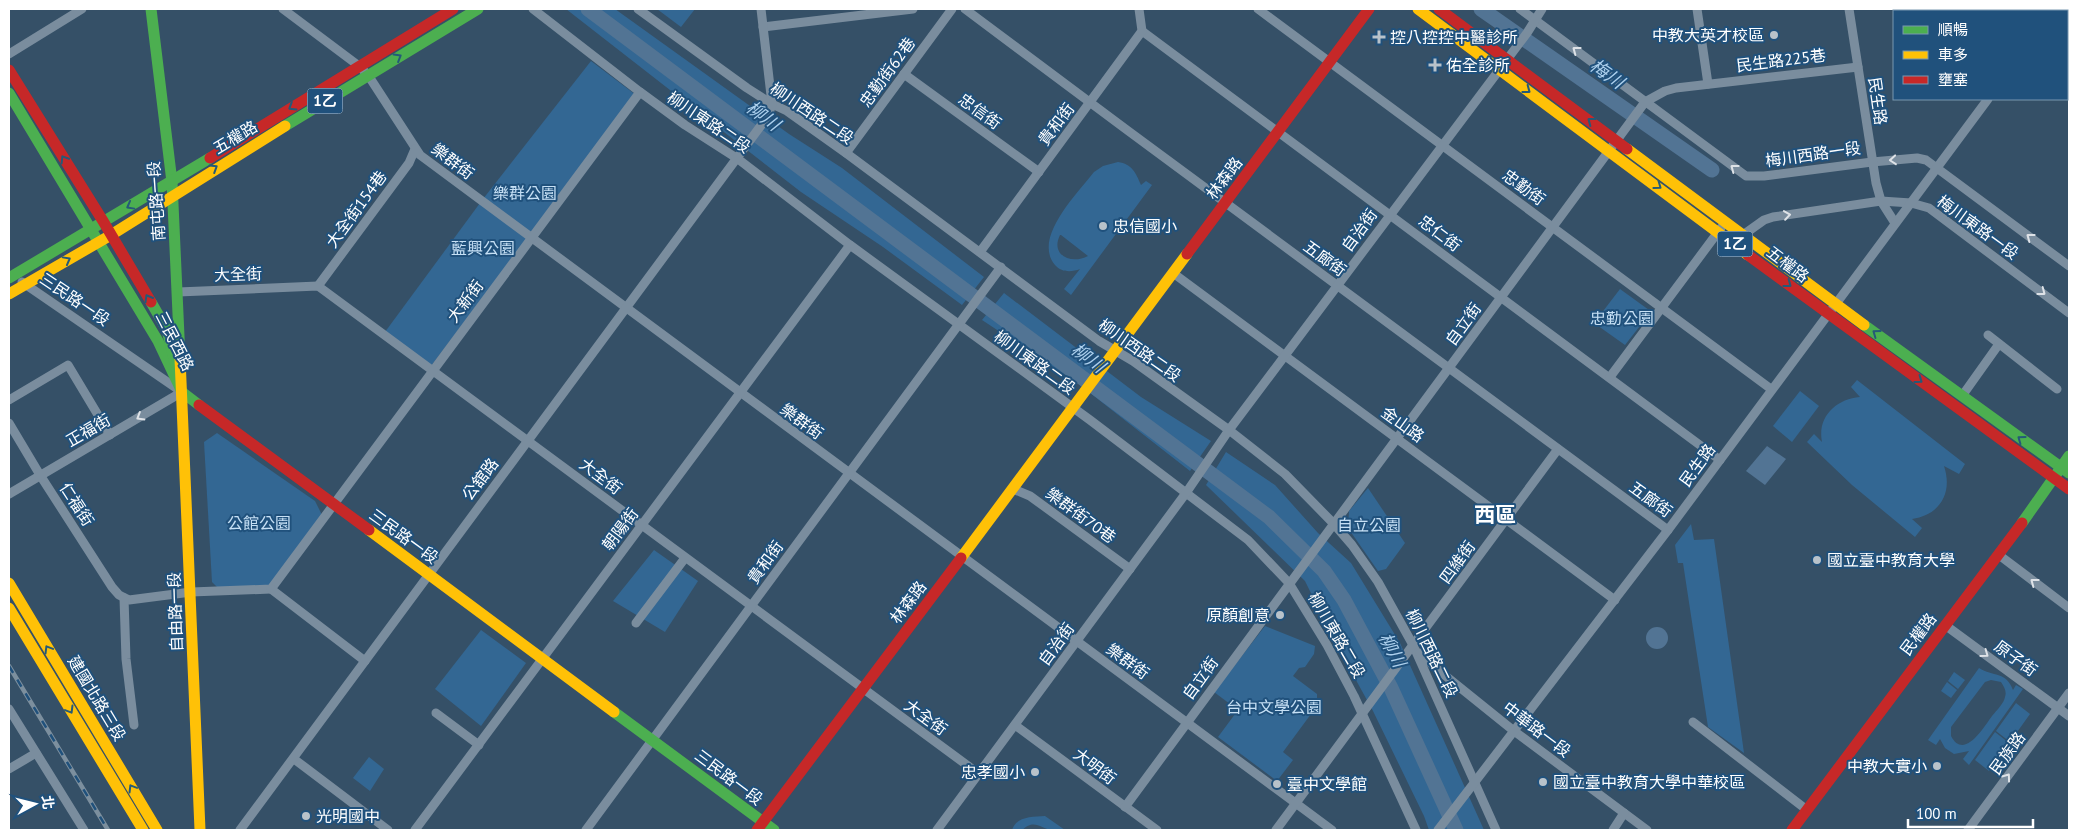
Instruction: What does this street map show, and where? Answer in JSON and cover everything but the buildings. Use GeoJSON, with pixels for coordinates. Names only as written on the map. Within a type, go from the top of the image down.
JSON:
{"type":"FeatureCollection","features":[{"type":"Feature","properties":{"kind":"main road","name":"南屯路一段"},"geometry":{"type":"LineString","coordinates":[[151,9],[173,194],[182,392]]}},
{"type":"Feature","properties":{"kind":"main road","name":"五權路"},"geometry":{"type":"LineString","coordinates":[[9,277],[172,182],[453,9]]}},
{"type":"Feature","properties":{"kind":"main road","name":"五權路"},"geometry":{"type":"LineString","coordinates":[[9,294],[111,235],[173,194],[478,9]]}},
{"type":"Feature","properties":{"kind":"main road","name":"林森路"},"geometry":{"type":"LineString","coordinates":[[760,826],[1369,9]]}},
{"type":"Feature","properties":{"kind":"main road","name":"五權路"},"geometry":{"type":"LineString","coordinates":[[1418,9],[1828,314],[2069,489]]}},
{"type":"Feature","properties":{"kind":"main road","name":"五權路"},"geometry":{"type":"LineString","coordinates":[[1439,9],[1835,304],[2065,470]]}},
{"type":"Feature","properties":{"kind":"main road","name":"三民西路"},"geometry":{"type":"LineString","coordinates":[[9,70],[103,221],[167,330],[182,392]]}},
{"type":"Feature","properties":{"kind":"main road","name":"三民西路"},"geometry":{"type":"LineString","coordinates":[[9,93],[158,341],[182,392]]}},
{"type":"Feature","properties":{"kind":"main road","name":"三民路一段"},"geometry":{"type":"LineString","coordinates":[[182,392],[652,740],[760,826],[774,830]]}},
{"type":"Feature","properties":{"kind":"main road","name":"自由路一段"},"geometry":{"type":"LineString","coordinates":[[182,392],[200,830]]}},
{"type":"Feature","properties":{"kind":"main road","name":"民權路"},"geometry":{"type":"LineString","coordinates":[[1797,828],[1807,810],[1999,556],[2054,478],[2065,470],[2069,456]]}},
{"type":"Feature","properties":{"kind":"main road","name":"建國北路三段"},"geometry":{"type":"LineString","coordinates":[[9,583],[157,830]]}},
{"type":"Feature","properties":{"kind":"main road","name":"建國北路三段"},"geometry":{"type":"LineString","coordinates":[[9,608],[144,830]]}},
{"type":"Feature","properties":{"kind":"street"},"geometry":{"type":"LineString","coordinates":[[9,54],[82,9]]}},
{"type":"Feature","properties":{"kind":"street","name":"樂群街"},"geometry":{"type":"LineString","coordinates":[[285,9],[368,75],[420,155],[1332,830]]}},
{"type":"Feature","properties":{"kind":"street","name":"柳川東路二段"},"geometry":{"type":"LineString","coordinates":[[533,9],[640,92],[685,125],[738,158],[850,245],[1073,408],[1248,540],[1288,583],[1328,645],[1416,830]]}},
{"type":"Feature","properties":{"kind":"street","name":"柳川西路二段"},"geometry":{"type":"LineString","coordinates":[[638,9],[772,104],[787,111],[846,153],[1002,267],[1099,341],[1133,361],[1229,430],[1285,474],[1333,522],[1378,582],[1414,645],[1496,830]]}},
{"type":"Feature","properties":{"kind":"street"},"geometry":{"type":"LineString","coordinates":[[761,9],[772,104]]}},
{"type":"Feature","properties":{"kind":"street"},"geometry":{"type":"LineString","coordinates":[[763,27],[913,9]]}},
{"type":"Feature","properties":{"kind":"street","name":"忠勤街62巷"},"geometry":{"type":"LineString","coordinates":[[846,153],[952,9]]}},
{"type":"Feature","properties":{"kind":"street","name":"五廊街"},"geometry":{"type":"LineString","coordinates":[[965,9],[1668,530]]}},
{"type":"Feature","properties":{"kind":"street"},"geometry":{"type":"LineString","coordinates":[[1139,9],[1142,31]]}},
{"type":"Feature","properties":{"kind":"street","name":"忠勤街"},"geometry":{"type":"LineString","coordinates":[[1258,9],[1771,389]]}},
{"type":"Feature","properties":{"kind":"street","name":"梅川西路一段"},"geometry":{"type":"LineString","coordinates":[[1520,9],[1746,176],[1764,176],[1916,158],[1926,160],[2069,266]]}},
{"type":"Feature","properties":{"kind":"street"},"geometry":{"type":"LineString","coordinates":[[1535,20],[1542,9]]}},
{"type":"Feature","properties":{"kind":"street"},"geometry":{"type":"LineString","coordinates":[[1645,102],[1665,91],[1708,84],[1698,9]]}},
{"type":"Feature","properties":{"kind":"street","name":"民生路"},"geometry":{"type":"LineString","coordinates":[[1849,9],[1872,162],[1880,201],[1895,223]]}},
{"type":"Feature","properties":{"kind":"street","name":"自治街"},"geometry":{"type":"LineString","coordinates":[[937,830],[1199,476],[1229,430],[1535,20]]}},
{"type":"Feature","properties":{"kind":"street","name":"貴和街"},"geometry":{"type":"LineString","coordinates":[[980,252],[1142,31]]}},
{"type":"Feature","properties":{"kind":"street","name":"忠仁街"},"geometry":{"type":"LineString","coordinates":[[1142,31],[1720,460]]}},
{"type":"Feature","properties":{"kind":"street","name":"民生路225巷"},"geometry":{"type":"LineString","coordinates":[[1708,84],[1858,67]]}},
{"type":"Feature","properties":{"kind":"street","name":"忠信街"},"geometry":{"type":"LineString","coordinates":[[904,74],[1039,172]]}},
{"type":"Feature","properties":{"kind":"street","name":"大新街"},"geometry":{"type":"LineString","coordinates":[[271,589],[640,92]]}},
{"type":"Feature","properties":{"kind":"street","name":"民生路"},"geometry":{"type":"LineString","coordinates":[[1438,830],[1668,530],[1987,100]]}},
{"type":"Feature","properties":{"kind":"street","name":"自立街"},"geometry":{"type":"LineString","coordinates":[[1125,807],[1288,583],[1645,102]]}},
{"type":"Feature","properties":{"kind":"street","name":"公舘路"},"geometry":{"type":"LineString","coordinates":[[240,830],[294,760],[428,574],[738,158],[768,116],[772,104]]}},
{"type":"Feature","properties":{"kind":"street","name":"大全街154巷"},"geometry":{"type":"LineString","coordinates":[[318,286],[409,163],[415,148]]}},
{"type":"Feature","properties":{"kind":"street","name":"梅川東路一段"},"geometry":{"type":"LineString","coordinates":[[1743,235],[1764,220],[1772,218],[1880,201],[1911,203],[1929,208],[2069,313]]}},
{"type":"Feature","properties":{"kind":"street"},"geometry":{"type":"LineString","coordinates":[[1610,377],[1726,222]]}},
{"type":"Feature","properties":{"kind":"street","name":"朝陽街"},"geometry":{"type":"LineString","coordinates":[[415,830],[850,245]]}},
{"type":"Feature","properties":{"kind":"street","name":"貴和街"},"geometry":{"type":"LineString","coordinates":[[586,830],[1002,267]]}},
{"type":"Feature","properties":{"kind":"street","name":"金山路"},"geometry":{"type":"LineString","coordinates":[[1173,273],[1615,600]]}},
{"type":"Feature","properties":{"kind":"street","name":"三民路一段"},"geometry":{"type":"LineString","coordinates":[[9,277],[24,284],[182,392]]}},
{"type":"Feature","properties":{"kind":"street","name":"大全街"},"geometry":{"type":"LineString","coordinates":[[178,292],[318,286],[979,774]]}},
{"type":"Feature","properties":{"kind":"street"},"geometry":{"type":"LineString","coordinates":[[1988,335],[2057,388]]}},
{"type":"Feature","properties":{"kind":"street"},"geometry":{"type":"LineString","coordinates":[[1962,396],[1999,344]]}},
{"type":"Feature","properties":{"kind":"street"},"geometry":{"type":"LineString","coordinates":[[9,400],[68,365],[110,435]]}},
{"type":"Feature","properties":{"kind":"street","name":"正福街"},"geometry":{"type":"LineString","coordinates":[[9,494],[182,392]]}},
{"type":"Feature","properties":{"kind":"street","name":"仁福街"},"geometry":{"type":"LineString","coordinates":[[9,423],[112,587],[124,598]]}},
{"type":"Feature","properties":{"kind":"street","name":"四維街"},"geometry":{"type":"LineString","coordinates":[[1362,714],[1558,449]]}},
{"type":"Feature","properties":{"kind":"street","name":"樂群街70巷"},"geometry":{"type":"LineString","coordinates":[[1013,489],[1030,496],[1130,570]]}},
{"type":"Feature","properties":{"kind":"street"},"geometry":{"type":"LineString","coordinates":[[1999,556],[2069,608]]}},
{"type":"Feature","properties":{"kind":"street"},"geometry":{"type":"LineString","coordinates":[[636,623],[685,558]]}},
{"type":"Feature","properties":{"kind":"street"},"geometry":{"type":"LineString","coordinates":[[134,725],[126,659],[124,598],[136,600],[191,592],[271,589],[366,660]]}},
{"type":"Feature","properties":{"kind":"street","name":"原子街"},"geometry":{"type":"LineString","coordinates":[[1946,625],[2069,716]]}},
{"type":"Feature","properties":{"kind":"street","name":"中華路一段"},"geometry":{"type":"LineString","coordinates":[[1414,645],[1437,669],[1514,731],[1647,830]]}},
{"type":"Feature","properties":{"kind":"street","name":"民族路"},"geometry":{"type":"LineString","coordinates":[[1968,830],[2069,693]]}},
{"type":"Feature","properties":{"kind":"street"},"geometry":{"type":"LineString","coordinates":[[9,709],[84,830]]}},
{"type":"Feature","properties":{"kind":"street"},"geometry":{"type":"LineString","coordinates":[[436,713],[479,745]]}},
{"type":"Feature","properties":{"kind":"street"},"geometry":{"type":"LineString","coordinates":[[1276,830],[1362,714]]}},
{"type":"Feature","properties":{"kind":"street"},"geometry":{"type":"LineString","coordinates":[[1693,722],[1807,810]]}},
{"type":"Feature","properties":{"kind":"street","name":"大明街"},"geometry":{"type":"LineString","coordinates":[[1015,725],[1156,830]]}},
{"type":"Feature","properties":{"kind":"street"},"geometry":{"type":"LineString","coordinates":[[9,769],[36,753]]}},
{"type":"Feature","properties":{"kind":"street"},"geometry":{"type":"LineString","coordinates":[[294,760],[388,830]]}},
{"type":"Feature","properties":{"kind":"street"},"geometry":{"type":"LineString","coordinates":[[1613,830],[1624,813]]}},
{"type":"Feature","properties":{"kind":"green space"},"geometry":{"type":"Polygon","coordinates":[[[566,9],[615,9],[789,134],[842,168],[984,277],[962,305],[883,247],[801,192],[566,9]]]}},
{"type":"Feature","properties":{"kind":"green space"},"geometry":{"type":"Polygon","coordinates":[[[657,9],[695,9],[681,27],[657,9]]]}},
{"type":"Feature","properties":{"kind":"green space","name":"樂群公園"},"geometry":{"type":"Polygon","coordinates":[[[591,61],[636,95],[531,235],[483,199],[591,61]]]}},
{"type":"Feature","properties":{"kind":"green space"},"geometry":{"type":"Polygon","coordinates":[[[1118,162],[1123,163],[1133,170],[1141,185],[1146,181],[1152,185],[1071,295],[1064,289],[1080,269],[1067,271],[1058,268],[1049,254],[1049,242],[1060,216],[1094,172],[1103,166],[1118,162]],[[1061,235],[1058,242],[1060,253],[1069,259],[1082,259],[1088,256],[1061,235]]]}},
{"type":"Feature","properties":{"kind":"green space","name":"藍興公園"},"geometry":{"type":"Polygon","coordinates":[[[480,203],[527,239],[431,366],[385,332],[480,203]]]}},
{"type":"Feature","properties":{"kind":"green space","name":"忠勤公園"},"geometry":{"type":"Polygon","coordinates":[[[1620,289],[1649,310],[1650,313],[1625,345],[1594,323],[1620,289]]]}},
{"type":"Feature","properties":{"kind":"green space"},"geometry":{"type":"Polygon","coordinates":[[[1004,293],[1141,397],[1211,441],[1190,471],[1076,382],[982,320],[1004,293]]]}},
{"type":"Feature","properties":{"kind":"green space"},"geometry":{"type":"Polygon","coordinates":[[[1857,380],[1965,464],[1959,474],[1944,466],[1947,485],[1945,494],[1937,508],[1922,517],[1912,519],[1922,528],[1915,537],[1852,485],[1807,442],[1814,434],[1822,442],[1822,425],[1830,411],[1843,401],[1860,397],[1851,387],[1857,380]]]}},
{"type":"Feature","properties":{"kind":"green space"},"geometry":{"type":"Polygon","coordinates":[[[1800,391],[1819,406],[1792,442],[1773,426],[1800,391]]]}},
{"type":"Feature","properties":{"kind":"green space","name":"公館公園"},"geometry":{"type":"Polygon","coordinates":[[[217,433],[315,501],[322,515],[274,586],[220,590],[212,582],[204,442],[217,433]]]}},
{"type":"Feature","properties":{"kind":"green space"},"geometry":{"type":"Polygon","coordinates":[[[1226,452],[1275,485],[1318,533],[1351,563],[1400,643],[1484,830],[1429,830],[1373,711],[1335,642],[1305,581],[1206,485],[1226,452]]]}},
{"type":"Feature","properties":{"kind":"green space","name":"自立公園"},"geometry":{"type":"Polygon","coordinates":[[[1368,488],[1405,543],[1386,569],[1378,571],[1348,528],[1349,511],[1368,488]]]}},
{"type":"Feature","properties":{"kind":"green space"},"geometry":{"type":"Polygon","coordinates":[[[1691,524],[1694,540],[1714,539],[1744,753],[1708,727],[1683,563],[1678,563],[1675,545],[1691,524]]]}},
{"type":"Feature","properties":{"kind":"green space"},"geometry":{"type":"Polygon","coordinates":[[[654,550],[698,581],[665,632],[613,601],[654,550]]]}},
{"type":"Feature","properties":{"kind":"green space","name":"台中文學公園"},"geometry":{"type":"Polygon","coordinates":[[[1265,626],[1315,646],[1314,654],[1305,667],[1299,668],[1293,676],[1317,694],[1317,701],[1310,712],[1311,714],[1283,752],[1293,760],[1277,781],[1218,737],[1238,710],[1214,692],[1265,626]]]}},
{"type":"Feature","properties":{"kind":"green space"},"geometry":{"type":"Polygon","coordinates":[[[481,630],[526,663],[481,726],[435,689],[481,630]]]}},
{"type":"Feature","properties":{"kind":"green space"},"geometry":{"type":"Polygon","coordinates":[[[1979,668],[2003,677],[2013,690],[2016,685],[2023,689],[1969,765],[1963,759],[1969,751],[1954,754],[1945,748],[1940,739],[1936,745],[1928,740],[1979,668]],[[1991,680],[1985,682],[1951,727],[1951,736],[1956,743],[1968,744],[1973,740],[2000,706],[2006,693],[2001,682],[1991,680]]]}},
{"type":"Feature","properties":{"kind":"green space"},"geometry":{"type":"Polygon","coordinates":[[[1954,672],[1965,680],[1958,689],[1948,681],[1954,672]]]}},
{"type":"Feature","properties":{"kind":"green space"},"geometry":{"type":"Polygon","coordinates":[[[1947,682],[1957,690],[1951,698],[1941,691],[1947,682]]]}},
{"type":"Feature","properties":{"kind":"green space"},"geometry":{"type":"Polygon","coordinates":[[[2016,703],[2030,714],[2010,742],[1996,731],[2016,703]]]}},
{"type":"Feature","properties":{"kind":"green space"},"geometry":{"type":"Polygon","coordinates":[[[1995,732],[2009,743],[1989,771],[1975,760],[1995,732]]]}},
{"type":"Feature","properties":{"kind":"green space"},"geometry":{"type":"Polygon","coordinates":[[[369,757],[384,769],[370,791],[353,778],[369,757]]]}},
{"type":"Feature","properties":{"kind":"green space"},"geometry":{"type":"Polygon","coordinates":[[[1045,816],[1065,830],[1048,829],[1034,824],[1022,830],[1012,830],[1014,825],[1021,820],[1045,816]]]}},
{"type":"Feature","properties":{"kind":"shaded area"},"geometry":{"type":"Polygon","coordinates":[[[1767,446],[1786,459],[1765,485],[1746,471],[1767,446]]]}},
{"type":"Feature","properties":{"kind":"shaded area"},"geometry":{"type":"Polygon","coordinates":[[[1657,627],[1665,630],[1668,638],[1665,646],[1657,649],[1649,646],[1646,638],[1649,630],[1657,627]]]}},
{"type":"Feature","properties":{"kind":"waterway","name":"柳川"},"geometry":{"type":"LineString","coordinates":[[588,9],[1269,517],[1324,571],[1344,600],[1391,688],[1456,830]]}},
{"type":"Feature","properties":{"kind":"waterway","name":"梅川"},"geometry":{"type":"LineString","coordinates":[[1481,9],[1712,170]]}},
{"type":"Feature","properties":{"kind":"railway"},"geometry":{"type":"LineString","coordinates":[[9,666],[108,830]]}},
{"type":"Feature","properties":{"kind":"traffic: fast"},"geometry":{"type":"LineString","coordinates":[[151,9],[172,182],[180,358]]}},
{"type":"Feature","properties":{"kind":"traffic: fast"},"geometry":{"type":"LineString","coordinates":[[285,126],[478,9]]}},
{"type":"Feature","properties":{"kind":"traffic: fast"},"geometry":{"type":"LineString","coordinates":[[9,93],[158,341],[182,392],[199,405]]}},
{"type":"Feature","properties":{"kind":"traffic: fast"},"geometry":{"type":"LineString","coordinates":[[9,278],[210,158]]}},
{"type":"Feature","properties":{"kind":"traffic: fast"},"geometry":{"type":"LineString","coordinates":[[151,302],[167,330],[175,363]]}},
{"type":"Feature","properties":{"kind":"traffic: fast"},"geometry":{"type":"LineString","coordinates":[[1864,325],[2069,473]]}},
{"type":"Feature","properties":{"kind":"traffic: fast"},"geometry":{"type":"LineString","coordinates":[[2022,523],[2069,456]]}},
{"type":"Feature","properties":{"kind":"traffic: fast"},"geometry":{"type":"LineString","coordinates":[[614,712],[774,830]]}},
{"type":"Feature","properties":{"kind":"traffic: slow"},"geometry":{"type":"LineString","coordinates":[[1418,9],[1748,255]]}},
{"type":"Feature","properties":{"kind":"traffic: slow"},"geometry":{"type":"LineString","coordinates":[[9,294],[111,235],[285,126]]}},
{"type":"Feature","properties":{"kind":"traffic: slow"},"geometry":{"type":"LineString","coordinates":[[1627,149],[1864,325]]}},
{"type":"Feature","properties":{"kind":"traffic: slow"},"geometry":{"type":"LineString","coordinates":[[961,558],[1187,254]]}},
{"type":"Feature","properties":{"kind":"traffic: slow"},"geometry":{"type":"LineString","coordinates":[[180,358],[200,830]]}},
{"type":"Feature","properties":{"kind":"traffic: slow"},"geometry":{"type":"LineString","coordinates":[[369,530],[614,712]]}},
{"type":"Feature","properties":{"kind":"traffic: slow"},"geometry":{"type":"LineString","coordinates":[[9,583],[157,830]]}},
{"type":"Feature","properties":{"kind":"traffic: slow"},"geometry":{"type":"LineString","coordinates":[[9,608],[143,830]]}},
{"type":"Feature","properties":{"kind":"traffic: jam"},"geometry":{"type":"LineString","coordinates":[[210,158],[453,9]]}},
{"type":"Feature","properties":{"kind":"traffic: jam"},"geometry":{"type":"LineString","coordinates":[[1187,254],[1369,9]]}},
{"type":"Feature","properties":{"kind":"traffic: jam"},"geometry":{"type":"LineString","coordinates":[[1439,9],[1627,149]]}},
{"type":"Feature","properties":{"kind":"traffic: jam"},"geometry":{"type":"LineString","coordinates":[[9,70],[151,302]]}},
{"type":"Feature","properties":{"kind":"traffic: jam"},"geometry":{"type":"LineString","coordinates":[[1748,255],[2069,489]]}},
{"type":"Feature","properties":{"kind":"traffic: jam"},"geometry":{"type":"LineString","coordinates":[[199,405],[369,530]]}},
{"type":"Feature","properties":{"kind":"traffic: jam"},"geometry":{"type":"LineString","coordinates":[[1792,830],[2022,523]]}},
{"type":"Feature","properties":{"kind":"traffic: jam"},"geometry":{"type":"LineString","coordinates":[[757,830],[961,558]]}},
{"type":"Feature","properties":{"kind":"place","name":"中教大英才校區"},"geometry":{"type":"Point","coordinates":[1774,35]}},
{"type":"Feature","properties":{"kind":"place","name":"控八控控中醫診所"},"geometry":{"type":"Point","coordinates":[1379,37]}},
{"type":"Feature","properties":{"kind":"place","name":"佑全診所"},"geometry":{"type":"Point","coordinates":[1435,65]}},
{"type":"Feature","properties":{"kind":"place","name":"忠信國小"},"geometry":{"type":"Point","coordinates":[1103,226]}},
{"type":"Feature","properties":{"kind":"place","name":"國立臺中教育大學"},"geometry":{"type":"Point","coordinates":[1817,560]}},
{"type":"Feature","properties":{"kind":"place","name":"原顏創意"},"geometry":{"type":"Point","coordinates":[1280,615]}},
{"type":"Feature","properties":{"kind":"place","name":"中教大實小"},"geometry":{"type":"Point","coordinates":[1937,766]}},
{"type":"Feature","properties":{"kind":"place","name":"忠孝國小"},"geometry":{"type":"Point","coordinates":[1035,772]}},
{"type":"Feature","properties":{"kind":"place","name":"國立臺中教育大學中華校區"},"geometry":{"type":"Point","coordinates":[1543,782]}},
{"type":"Feature","properties":{"kind":"place","name":"臺中文學館"},"geometry":{"type":"Point","coordinates":[1277,784]}},
{"type":"Feature","properties":{"kind":"place","name":"光明國中"},"geometry":{"type":"Point","coordinates":[306,816]}},
{"type":"Feature","properties":{"kind":"district","name":"西區"},"geometry":{"type":"Point","coordinates":[1495,515]}}]}
